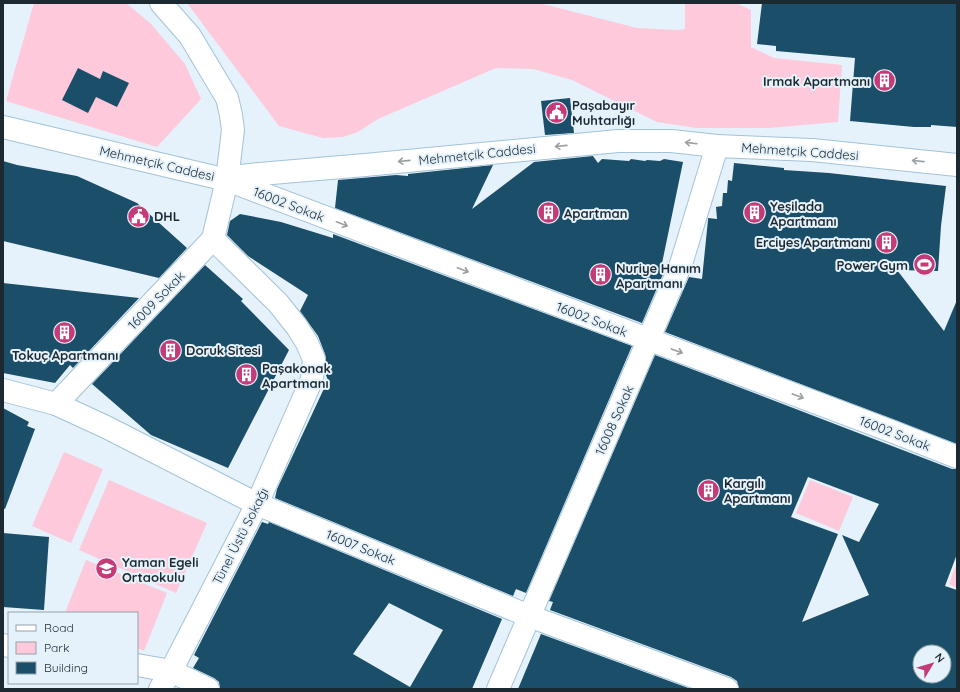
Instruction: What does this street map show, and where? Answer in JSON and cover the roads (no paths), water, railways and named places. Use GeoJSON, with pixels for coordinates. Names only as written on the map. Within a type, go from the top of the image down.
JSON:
{"type":"FeatureCollection","features":[{"type":"Feature","properties":{"kind":"street"},"geometry":{"type":"LineString","coordinates":[[161,3],[190,36],[227,98],[232,115],[233,130],[227,180],[213,239]]}},
{"type":"Feature","properties":{"kind":"street","name":"Mehmetçik Caddesi"},"geometry":{"type":"LineString","coordinates":[[3,127],[227,180],[242,176],[260,174],[618,141],[671,141],[718,146],[812,150],[957,165]]}},
{"type":"Feature","properties":{"kind":"street","name":"16008 Sokak"},"geometry":{"type":"LineString","coordinates":[[498,689],[681,264],[718,146]]}},
{"type":"Feature","properties":{"kind":"street","name":"16002 Sokak"},"geometry":{"type":"LineString","coordinates":[[227,180],[891,430],[957,458]]}},
{"type":"Feature","properties":{"kind":"street","name":"Tünel Üstü Sokağı"},"geometry":{"type":"LineString","coordinates":[[166,680],[257,504],[312,379],[314,359],[307,343],[297,328],[278,304],[213,239]]}},
{"type":"Feature","properties":{"kind":"street","name":"16009 Sokak"},"geometry":{"type":"LineString","coordinates":[[56,404],[213,239]]}},
{"type":"Feature","properties":{"kind":"street","name":"16007 Sokak"},"geometry":{"type":"LineString","coordinates":[[3,390],[56,404],[106,427],[257,504],[529,616],[727,689]]}},
{"type":"Feature","properties":{"kind":"street"},"geometry":{"type":"LineString","coordinates":[[138,666],[166,680],[208,689]]}},
{"type":"Feature","properties":{"kind":"place","name":"Irmak Apartmanı"},"geometry":{"type":"Point","coordinates":[885,81]}},
{"type":"Feature","properties":{"kind":"place","name":"Paşabayır Muhtarlığı"},"geometry":{"type":"Point","coordinates":[557,112]}},
{"type":"Feature","properties":{"kind":"place","name":"Apartman"},"geometry":{"type":"Point","coordinates":[548,213]}},
{"type":"Feature","properties":{"kind":"place","name":"Yeşilada Apartmanı"},"geometry":{"type":"Point","coordinates":[755,213]}},
{"type":"Feature","properties":{"kind":"place","name":"DHL"},"geometry":{"type":"Point","coordinates":[139,216]}},
{"type":"Feature","properties":{"kind":"place","name":"Erciyes Apartmanı"},"geometry":{"type":"Point","coordinates":[886,242]}},
{"type":"Feature","properties":{"kind":"place","name":"Power Gym"},"geometry":{"type":"Point","coordinates":[924,265]}},
{"type":"Feature","properties":{"kind":"place","name":"Nuriye Hanım Apartmanı"},"geometry":{"type":"Point","coordinates":[600,275]}},
{"type":"Feature","properties":{"kind":"place","name":"Tokuç Apartmanı"},"geometry":{"type":"Point","coordinates":[65,333]}},
{"type":"Feature","properties":{"kind":"place","name":"Doruk Sitesi"},"geometry":{"type":"Point","coordinates":[170,350]}},
{"type":"Feature","properties":{"kind":"place","name":"Paşakonak Apartmanı"},"geometry":{"type":"Point","coordinates":[247,375]}},
{"type":"Feature","properties":{"kind":"place","name":"Kargılı Apartmanı"},"geometry":{"type":"Point","coordinates":[708,490]}},
{"type":"Feature","properties":{"kind":"place","name":"Yaman Egeli Ortaokulu"},"geometry":{"type":"Point","coordinates":[106,569]}}]}
